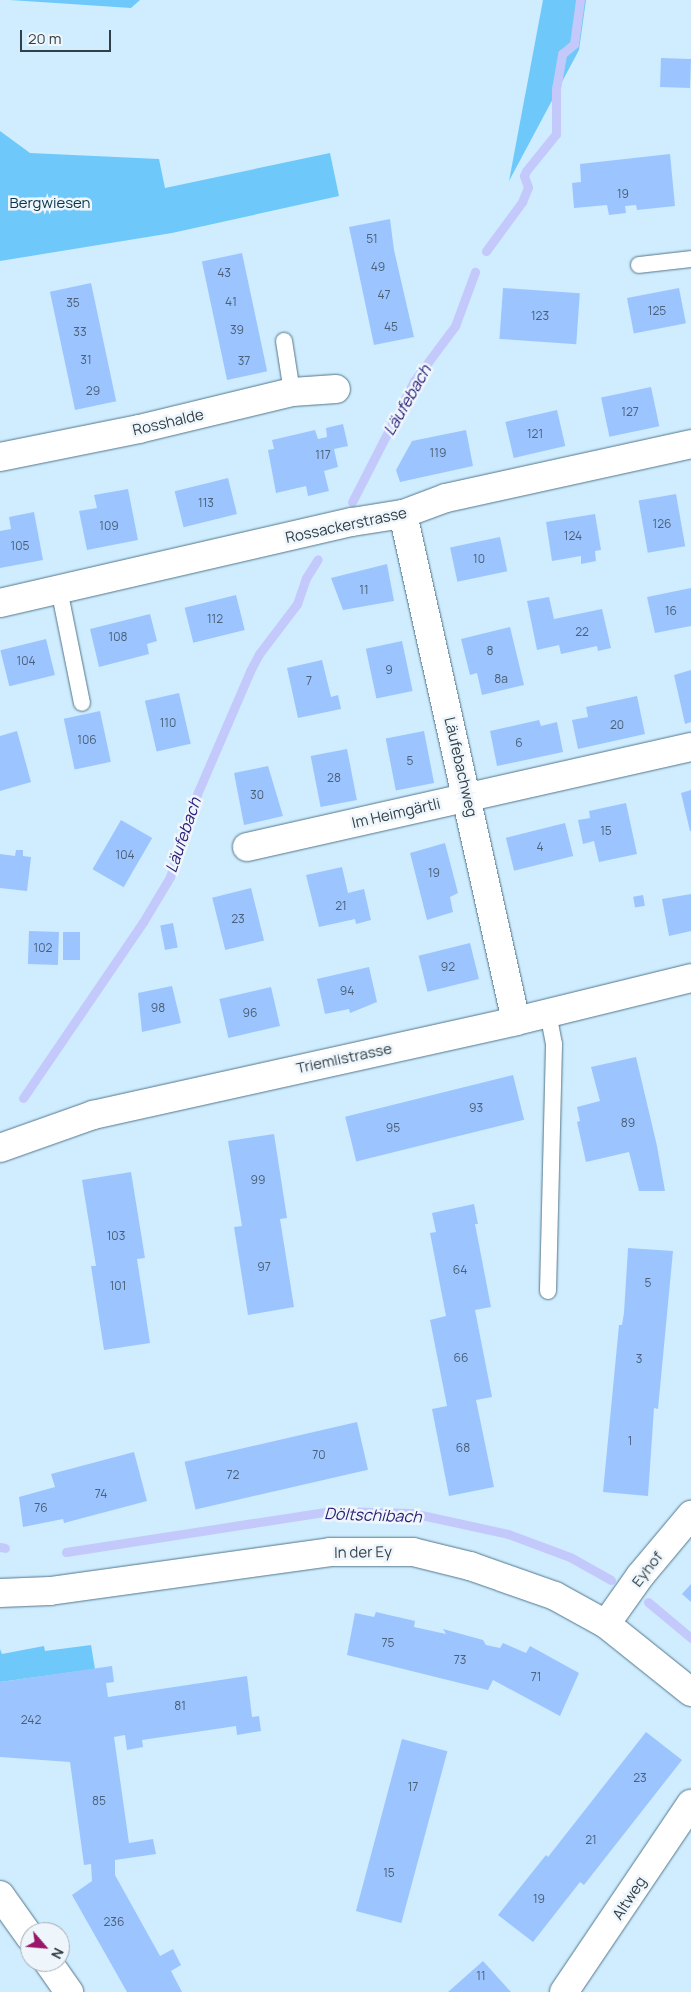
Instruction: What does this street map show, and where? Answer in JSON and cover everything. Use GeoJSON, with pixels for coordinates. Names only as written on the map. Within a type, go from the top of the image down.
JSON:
{"type":"FeatureCollection","features":[{"type":"Feature","properties":{"kind":"street","name":"Rosshalde"},"geometry":{"type":"LineString","coordinates":[[0,457],[292,392],[336,389]]}},
{"type":"Feature","properties":{"kind":"street","name":"Rossackerstrasse"},"geometry":{"type":"LineString","coordinates":[[0,603],[352,522],[403,514],[446,498],[691,444]]}},
{"type":"Feature","properties":{"kind":"street","name":"Läufebachweg"},"geometry":{"type":"LineString","coordinates":[[403,514],[468,797],[516,1021]]}},
{"type":"Feature","properties":{"kind":"street","name":"Im Heimgärtli"},"geometry":{"type":"LineString","coordinates":[[246,847],[691,747]]}},
{"type":"Feature","properties":{"kind":"street","name":"Triemlistrasse"},"geometry":{"type":"LineString","coordinates":[[0,1148],[93,1115],[516,1021],[691,978]]}},
{"type":"Feature","properties":{"kind":"street","name":"Eyhof"},"geometry":{"type":"LineString","coordinates":[[606,1624],[640,1576],[691,1516]]}},
{"type":"Feature","properties":{"kind":"street","name":"In der Ey"},"geometry":{"type":"LineString","coordinates":[[0,1593],[50,1591],[330,1552],[413,1552],[512,1579],[555,1596],[606,1624],[691,1692]]}},
{"type":"Feature","properties":{"kind":"street","name":"Altweg"},"geometry":{"type":"LineString","coordinates":[[564,1992],[691,1804]]}},
{"type":"Feature","properties":{"kind":"street"},"geometry":{"type":"LineString","coordinates":[[0,1895],[20,1923]]}},
{"type":"Feature","properties":{"kind":"street"},"geometry":{"type":"LineString","coordinates":[[55,1972],[69,1992]]}},
{"type":"Feature","properties":{"kind":"lane"},"geometry":{"type":"LineString","coordinates":[[639,265],[691,259]]}},
{"type":"Feature","properties":{"kind":"lane"},"geometry":{"type":"LineString","coordinates":[[284,341],[292,392]]}},
{"type":"Feature","properties":{"kind":"lane"},"geometry":{"type":"LineString","coordinates":[[59,589],[82,702]]}},
{"type":"Feature","properties":{"kind":"lane"},"geometry":{"type":"LineString","coordinates":[[548,1013],[554,1044],[548,1291]]}},
{"type":"Feature","properties":{"kind":"green space"},"geometry":{"type":"Polygon","coordinates":[[[10,0],[140,0],[131,8],[10,0]]]}},
{"type":"Feature","properties":{"kind":"green space"},"geometry":{"type":"Polygon","coordinates":[[[543,0],[586,0],[579,50],[509,181],[543,0]]]}},
{"type":"Feature","properties":{"kind":"green space","name":"Bergwiesen"},"geometry":{"type":"Polygon","coordinates":[[[0,131],[30,153],[159,159],[165,188],[330,153],[339,196],[172,233],[0,261],[0,131]]]}},
{"type":"Feature","properties":{"kind":"green space"},"geometry":{"type":"Polygon","coordinates":[[[91,1645],[95,1669],[0,1682],[0,1649],[2,1654],[44,1646],[45,1651],[91,1645]]]}},
{"type":"Feature","properties":{"kind":"building"},"geometry":{"type":"Polygon","coordinates":[[[661,58],[691,59],[690,88],[660,87],[661,58]]]}},
{"type":"Feature","properties":{"kind":"building"},"geometry":{"type":"Polygon","coordinates":[[[670,154],[675,206],[637,210],[636,205],[625,206],[626,213],[609,215],[607,205],[574,208],[572,183],[581,182],[580,164],[670,154]]]}},
{"type":"Feature","properties":{"kind":"building"},"geometry":{"type":"Polygon","coordinates":[[[390,219],[394,250],[414,337],[374,345],[349,227],[390,219]]]}},
{"type":"Feature","properties":{"kind":"building"},"geometry":{"type":"Polygon","coordinates":[[[242,253],[267,371],[227,380],[202,262],[242,253]]]}},
{"type":"Feature","properties":{"kind":"building"},"geometry":{"type":"Polygon","coordinates":[[[91,283],[116,401],[75,410],[50,292],[91,283]]]}},
{"type":"Feature","properties":{"kind":"building"},"geometry":{"type":"Polygon","coordinates":[[[503,288],[580,293],[576,344],[499,339],[503,288]]]}},
{"type":"Feature","properties":{"kind":"building"},"geometry":{"type":"Polygon","coordinates":[[[679,288],[686,323],[634,333],[627,298],[679,288]]]}},
{"type":"Feature","properties":{"kind":"building"},"geometry":{"type":"Polygon","coordinates":[[[651,387],[659,426],[609,437],[601,398],[651,387]]]}},
{"type":"Feature","properties":{"kind":"building"},"geometry":{"type":"Polygon","coordinates":[[[557,410],[565,446],[514,458],[505,422],[557,410]]]}},
{"type":"Feature","properties":{"kind":"building"},"geometry":{"type":"Polygon","coordinates":[[[343,424],[348,446],[334,449],[338,467],[324,471],[329,491],[308,496],[306,486],[276,493],[268,450],[274,449],[272,440],[315,430],[318,439],[327,437],[326,428],[343,424]]]}},
{"type":"Feature","properties":{"kind":"building"},"geometry":{"type":"Polygon","coordinates":[[[466,430],[473,466],[400,482],[396,470],[412,441],[466,430]]]}},
{"type":"Feature","properties":{"kind":"building"},"geometry":{"type":"Polygon","coordinates":[[[228,478],[237,514],[184,527],[175,491],[228,478]]]}},
{"type":"Feature","properties":{"kind":"building"},"geometry":{"type":"Polygon","coordinates":[[[128,489],[138,540],[87,550],[79,511],[97,508],[94,495],[128,489]]]}},
{"type":"Feature","properties":{"kind":"building"},"geometry":{"type":"Polygon","coordinates":[[[676,494],[685,546],[648,553],[639,501],[676,494]]]}},
{"type":"Feature","properties":{"kind":"building"},"geometry":{"type":"Polygon","coordinates":[[[34,512],[43,560],[0,568],[0,531],[11,529],[9,517],[34,512]]]}},
{"type":"Feature","properties":{"kind":"building"},"geometry":{"type":"Polygon","coordinates":[[[595,514],[601,550],[595,551],[596,561],[581,564],[581,556],[552,561],[546,522],[595,514]]]}},
{"type":"Feature","properties":{"kind":"building"},"geometry":{"type":"Polygon","coordinates":[[[500,537],[507,571],[457,582],[450,548],[500,537]]]}},
{"type":"Feature","properties":{"kind":"building"},"geometry":{"type":"Polygon","coordinates":[[[387,564],[394,601],[343,610],[331,578],[387,564]]]}},
{"type":"Feature","properties":{"kind":"building"},"geometry":{"type":"Polygon","coordinates":[[[691,588],[691,626],[655,633],[647,597],[691,588]]]}},
{"type":"Feature","properties":{"kind":"building"},"geometry":{"type":"Polygon","coordinates":[[[236,595],[245,630],[193,643],[185,608],[236,595]]]}},
{"type":"Feature","properties":{"kind":"building"},"geometry":{"type":"Polygon","coordinates":[[[549,597],[554,619],[602,609],[611,648],[598,651],[597,646],[561,654],[559,645],[537,650],[527,601],[549,597]]]}},
{"type":"Feature","properties":{"kind":"building"},"geometry":{"type":"Polygon","coordinates":[[[150,614],[157,641],[147,644],[149,654],[99,667],[90,629],[150,614]]]}},
{"type":"Feature","properties":{"kind":"building"},"geometry":{"type":"Polygon","coordinates":[[[510,627],[524,685],[482,695],[477,673],[470,675],[461,639],[510,627]]]}},
{"type":"Feature","properties":{"kind":"building"},"geometry":{"type":"Polygon","coordinates":[[[46,639],[55,675],[9,686],[0,650],[46,639]]]}},
{"type":"Feature","properties":{"kind":"building"},"geometry":{"type":"Polygon","coordinates":[[[402,641],[413,691],[376,699],[366,649],[402,641]]]}},
{"type":"Feature","properties":{"kind":"building"},"geometry":{"type":"Polygon","coordinates":[[[322,660],[331,697],[338,695],[341,709],[298,718],[287,668],[322,660]]]}},
{"type":"Feature","properties":{"kind":"building"},"geometry":{"type":"Polygon","coordinates":[[[691,670],[691,722],[685,724],[674,675],[691,670]]]}},
{"type":"Feature","properties":{"kind":"building"},"geometry":{"type":"Polygon","coordinates":[[[179,693],[191,744],[157,752],[145,701],[179,693]]]}},
{"type":"Feature","properties":{"kind":"building"},"geometry":{"type":"Polygon","coordinates":[[[637,696],[645,734],[578,749],[572,720],[588,717],[586,707],[637,696]]]}},
{"type":"Feature","properties":{"kind":"building"},"geometry":{"type":"Polygon","coordinates":[[[100,711],[111,762],[75,770],[64,719],[100,711]]]}},
{"type":"Feature","properties":{"kind":"building"},"geometry":{"type":"Polygon","coordinates":[[[539,720],[541,726],[557,722],[563,752],[497,766],[490,731],[539,720]]]}},
{"type":"Feature","properties":{"kind":"building"},"geometry":{"type":"Polygon","coordinates":[[[17,731],[31,782],[0,791],[0,736],[17,731]]]}},
{"type":"Feature","properties":{"kind":"building"},"geometry":{"type":"Polygon","coordinates":[[[424,731],[434,783],[396,790],[386,738],[424,731]]]}},
{"type":"Feature","properties":{"kind":"building"},"geometry":{"type":"Polygon","coordinates":[[[347,749],[357,800],[321,807],[311,756],[347,749]]]}},
{"type":"Feature","properties":{"kind":"building"},"geometry":{"type":"Polygon","coordinates":[[[268,766],[283,816],[244,825],[234,773],[268,766]]]}},
{"type":"Feature","properties":{"kind":"building"},"geometry":{"type":"Polygon","coordinates":[[[691,790],[691,831],[690,831],[681,793],[691,790]]]}},
{"type":"Feature","properties":{"kind":"building"},"geometry":{"type":"Polygon","coordinates":[[[626,803],[637,854],[599,862],[594,841],[583,844],[578,820],[590,818],[589,811],[626,803]]]}},
{"type":"Feature","properties":{"kind":"building"},"geometry":{"type":"Polygon","coordinates":[[[121,820],[152,838],[124,887],[92,869],[121,820]]]}},
{"type":"Feature","properties":{"kind":"building"},"geometry":{"type":"Polygon","coordinates":[[[565,823],[573,856],[514,871],[506,838],[565,823]]]}},
{"type":"Feature","properties":{"kind":"building"},"geometry":{"type":"Polygon","coordinates":[[[445,843],[458,893],[450,897],[453,912],[427,920],[410,853],[445,843]]]}},
{"type":"Feature","properties":{"kind":"building"},"geometry":{"type":"Polygon","coordinates":[[[16,850],[23,850],[23,856],[31,857],[27,891],[0,888],[0,854],[15,856],[16,850]]]}},
{"type":"Feature","properties":{"kind":"building"},"geometry":{"type":"Polygon","coordinates":[[[342,867],[348,893],[364,889],[371,920],[356,924],[355,919],[319,927],[306,875],[342,867]]]}},
{"type":"Feature","properties":{"kind":"building"},"geometry":{"type":"Polygon","coordinates":[[[251,888],[264,940],[225,950],[212,898],[251,888]]]}},
{"type":"Feature","properties":{"kind":"building"},"geometry":{"type":"Polygon","coordinates":[[[691,894],[691,931],[669,936],[662,899],[691,894]]]}},
{"type":"Feature","properties":{"kind":"building"},"geometry":{"type":"Polygon","coordinates":[[[643,895],[645,906],[635,908],[633,897],[643,895]]]}},
{"type":"Feature","properties":{"kind":"building"},"geometry":{"type":"Polygon","coordinates":[[[173,923],[178,948],[165,950],[160,925],[173,923]]]}},
{"type":"Feature","properties":{"kind":"building"},"geometry":{"type":"Polygon","coordinates":[[[29,931],[59,932],[58,965],[28,964],[29,931]]]}},
{"type":"Feature","properties":{"kind":"building"},"geometry":{"type":"Polygon","coordinates":[[[63,932],[80,932],[80,960],[63,960],[63,932]]]}},
{"type":"Feature","properties":{"kind":"building"},"geometry":{"type":"Polygon","coordinates":[[[470,943],[479,979],[428,992],[419,956],[470,943]]]}},
{"type":"Feature","properties":{"kind":"building"},"geometry":{"type":"Polygon","coordinates":[[[369,967],[377,1002],[350,1013],[349,1009],[325,1014],[317,979],[369,967]]]}},
{"type":"Feature","properties":{"kind":"building"},"geometry":{"type":"Polygon","coordinates":[[[172,986],[181,1023],[142,1032],[138,993],[172,986]]]}},
{"type":"Feature","properties":{"kind":"building"},"geometry":{"type":"Polygon","coordinates":[[[271,987],[280,1026],[228,1038],[219,999],[271,987]]]}},
{"type":"Feature","properties":{"kind":"building"},"geometry":{"type":"Polygon","coordinates":[[[636,1057],[657,1146],[665,1191],[639,1191],[629,1152],[586,1162],[577,1122],[580,1121],[577,1107],[600,1101],[591,1067],[636,1057]]]}},
{"type":"Feature","properties":{"kind":"building"},"geometry":{"type":"Polygon","coordinates":[[[513,1075],[524,1120],[356,1161],[345,1117],[513,1075]]]}},
{"type":"Feature","properties":{"kind":"building"},"geometry":{"type":"Polygon","coordinates":[[[274,1134],[287,1218],[280,1219],[294,1307],[248,1315],[234,1227],[242,1226],[228,1141],[274,1134]]]}},
{"type":"Feature","properties":{"kind":"building"},"geometry":{"type":"Polygon","coordinates":[[[131,1172],[145,1258],[137,1259],[150,1343],[104,1350],[91,1266],[96,1266],[82,1180],[131,1172]]]}},
{"type":"Feature","properties":{"kind":"building"},"geometry":{"type":"Polygon","coordinates":[[[474,1204],[478,1224],[475,1224],[491,1307],[475,1310],[492,1397],[476,1400],[494,1487],[449,1496],[432,1409],[447,1406],[430,1320],[446,1316],[430,1233],[436,1232],[432,1213],[474,1204]]]}},
{"type":"Feature","properties":{"kind":"building"},"geometry":{"type":"Polygon","coordinates":[[[628,1248],[673,1251],[658,1409],[654,1408],[648,1496],[603,1492],[619,1325],[622,1325],[624,1313],[628,1248]]]}},
{"type":"Feature","properties":{"kind":"building"},"geometry":{"type":"Polygon","coordinates":[[[357,1422],[368,1470],[196,1510],[185,1462],[357,1422]]]}},
{"type":"Feature","properties":{"kind":"building"},"geometry":{"type":"Polygon","coordinates":[[[134,1452],[147,1501],[64,1523],[63,1519],[23,1527],[19,1497],[55,1487],[51,1474],[134,1452]]]}},
{"type":"Feature","properties":{"kind":"building"},"geometry":{"type":"Polygon","coordinates":[[[691,1584],[691,1602],[682,1594],[691,1584]]]}},
{"type":"Feature","properties":{"kind":"building"},"geometry":{"type":"Polygon","coordinates":[[[376,1612],[415,1621],[414,1627],[446,1634],[443,1629],[483,1640],[486,1645],[500,1648],[503,1643],[526,1653],[530,1646],[579,1673],[560,1716],[493,1680],[488,1690],[347,1655],[355,1613],[374,1617],[376,1612]]]}},
{"type":"Feature","properties":{"kind":"building"},"geometry":{"type":"Polygon","coordinates":[[[112,1666],[114,1682],[106,1683],[108,1697],[247,1676],[252,1717],[259,1716],[261,1731],[237,1735],[236,1726],[142,1740],[143,1747],[127,1750],[125,1735],[114,1737],[129,1843],[153,1839],[156,1854],[115,1860],[115,1875],[160,1956],[173,1949],[181,1965],[171,1971],[182,1992],[127,1992],[72,1895],[92,1881],[91,1864],[84,1865],[70,1762],[0,1757],[0,1682],[112,1666]]]}},
{"type":"Feature","properties":{"kind":"building"},"geometry":{"type":"Polygon","coordinates":[[[646,1732],[682,1760],[584,1885],[580,1882],[533,1942],[498,1915],[546,1855],[548,1857],[646,1732]]]}},
{"type":"Feature","properties":{"kind":"building"},"geometry":{"type":"Polygon","coordinates":[[[402,1739],[447,1751],[401,1923],[356,1911],[402,1739]]]}},
{"type":"Feature","properties":{"kind":"building"},"geometry":{"type":"Polygon","coordinates":[[[483,1961],[511,1992],[448,1992],[483,1961]]]}},
{"type":"Feature","properties":{"kind":"waterway","name":"Läufebach"},"geometry":{"type":"LineString","coordinates":[[486,251],[522,202],[528,187],[524,176],[526,171],[556,134],[556,89],[562,54],[574,44],[580,0]]}},
{"type":"Feature","properties":{"kind":"waterway","name":"Läufebach"},"geometry":{"type":"LineString","coordinates":[[352,502],[414,381],[455,326],[475,272]]}},
{"type":"Feature","properties":{"kind":"waterway","name":"Läufebach"},"geometry":{"type":"LineString","coordinates":[[23,1098],[143,922],[170,877],[198,792],[250,671],[259,654],[297,604],[306,578],[318,559]]}},
{"type":"Feature","properties":{"kind":"waterway","name":"Döltschibach"},"geometry":{"type":"LineString","coordinates":[[66,1552],[332,1511],[412,1513],[508,1534],[570,1557],[611,1580]]}},
{"type":"Feature","properties":{"kind":"waterway","name":"Döltschibach"},"geometry":{"type":"LineString","coordinates":[[0,1547],[5,1548]]}},
{"type":"Feature","properties":{"kind":"waterway","name":"Döltschibach"},"geometry":{"type":"LineString","coordinates":[[648,1602],[691,1638]]}}]}
